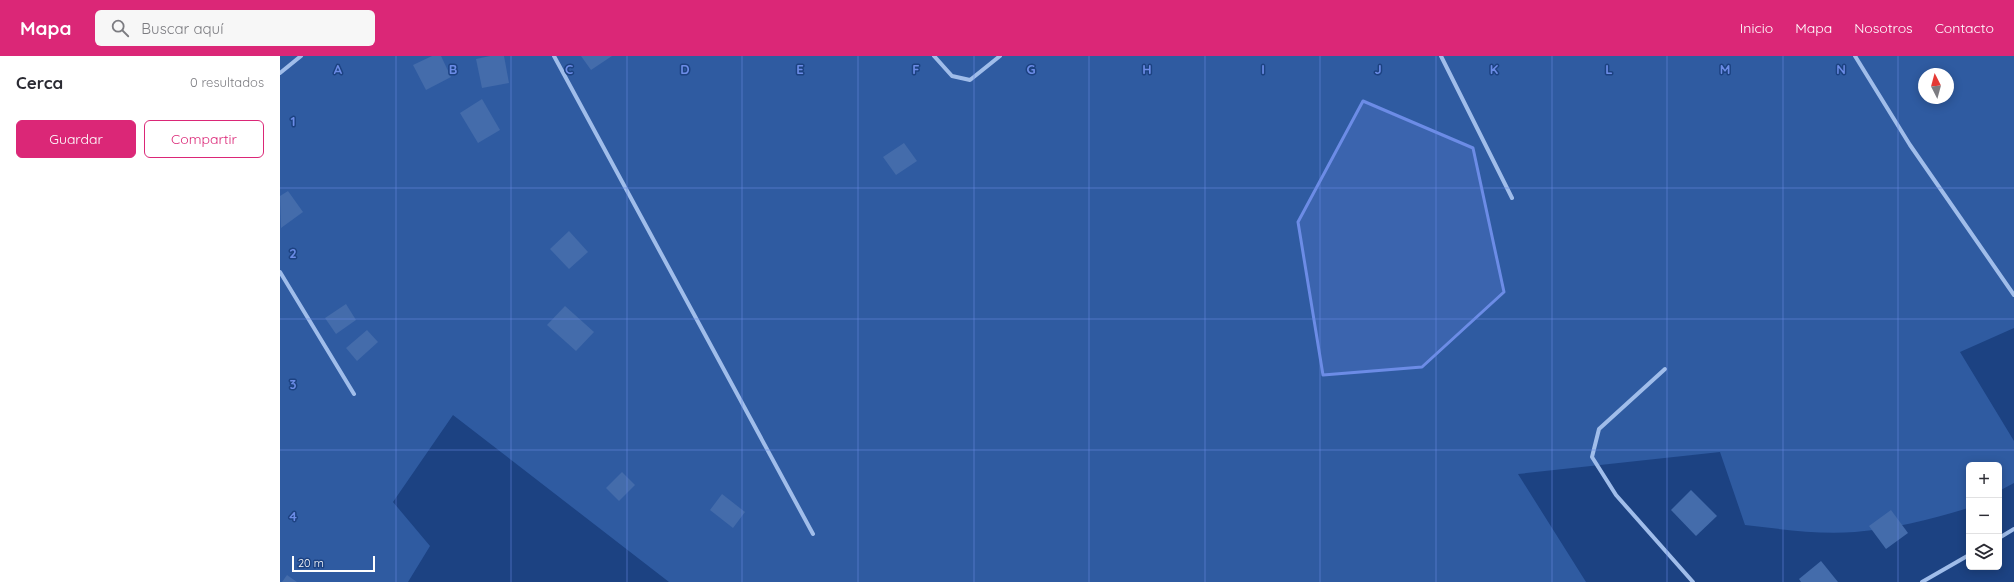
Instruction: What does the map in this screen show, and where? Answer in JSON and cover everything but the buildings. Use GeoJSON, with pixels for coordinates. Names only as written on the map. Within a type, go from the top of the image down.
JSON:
{"type":"FeatureCollection","features":[{"type":"Feature","properties":{"kind":"street"},"geometry":{"type":"LineString","coordinates":[[280,72],[301,56]]}},
{"type":"Feature","properties":{"kind":"street"},"geometry":{"type":"LineString","coordinates":[[554,56],[813,534]]}},
{"type":"Feature","properties":{"kind":"street"},"geometry":{"type":"LineString","coordinates":[[934,56],[952,76],[970,80],[1000,56]]}},
{"type":"Feature","properties":{"kind":"street"},"geometry":{"type":"LineString","coordinates":[[1441,56],[1512,198]]}},
{"type":"Feature","properties":{"kind":"street"},"geometry":{"type":"LineString","coordinates":[[1855,56],[1910,145],[2014,295]]}},
{"type":"Feature","properties":{"kind":"street"},"geometry":{"type":"LineString","coordinates":[[280,272],[354,394]]}},
{"type":"Feature","properties":{"kind":"street"},"geometry":{"type":"LineString","coordinates":[[1665,369],[1599,429],[1592,457],[1616,495],[1693,582]]}},
{"type":"Feature","properties":{"kind":"street"},"geometry":{"type":"LineString","coordinates":[[2002,536],[2014,529]]}},
{"type":"Feature","properties":{"kind":"street"},"geometry":{"type":"LineString","coordinates":[[1922,582],[1966,557]]}},
{"type":"Feature","properties":{"kind":"highlighted area"},"geometry":{"type":"Polygon","coordinates":[[[1363,101],[1473,148],[1504,292],[1422,367],[1323,375],[1298,222],[1363,101]]]}},
{"type":"Feature","properties":{"kind":"shaded area"},"geometry":{"type":"Polygon","coordinates":[[[280,56],[2014,56],[2014,328],[1960,352],[2014,441],[2014,483],[2002,489],[2002,462],[1966,462],[1965,509],[1910,524],[1855,532],[1813,532],[1745,525],[1720,452],[1518,474],[1586,582],[669,582],[453,415],[393,502],[430,546],[408,582],[280,582],[280,56]]]}}]}
